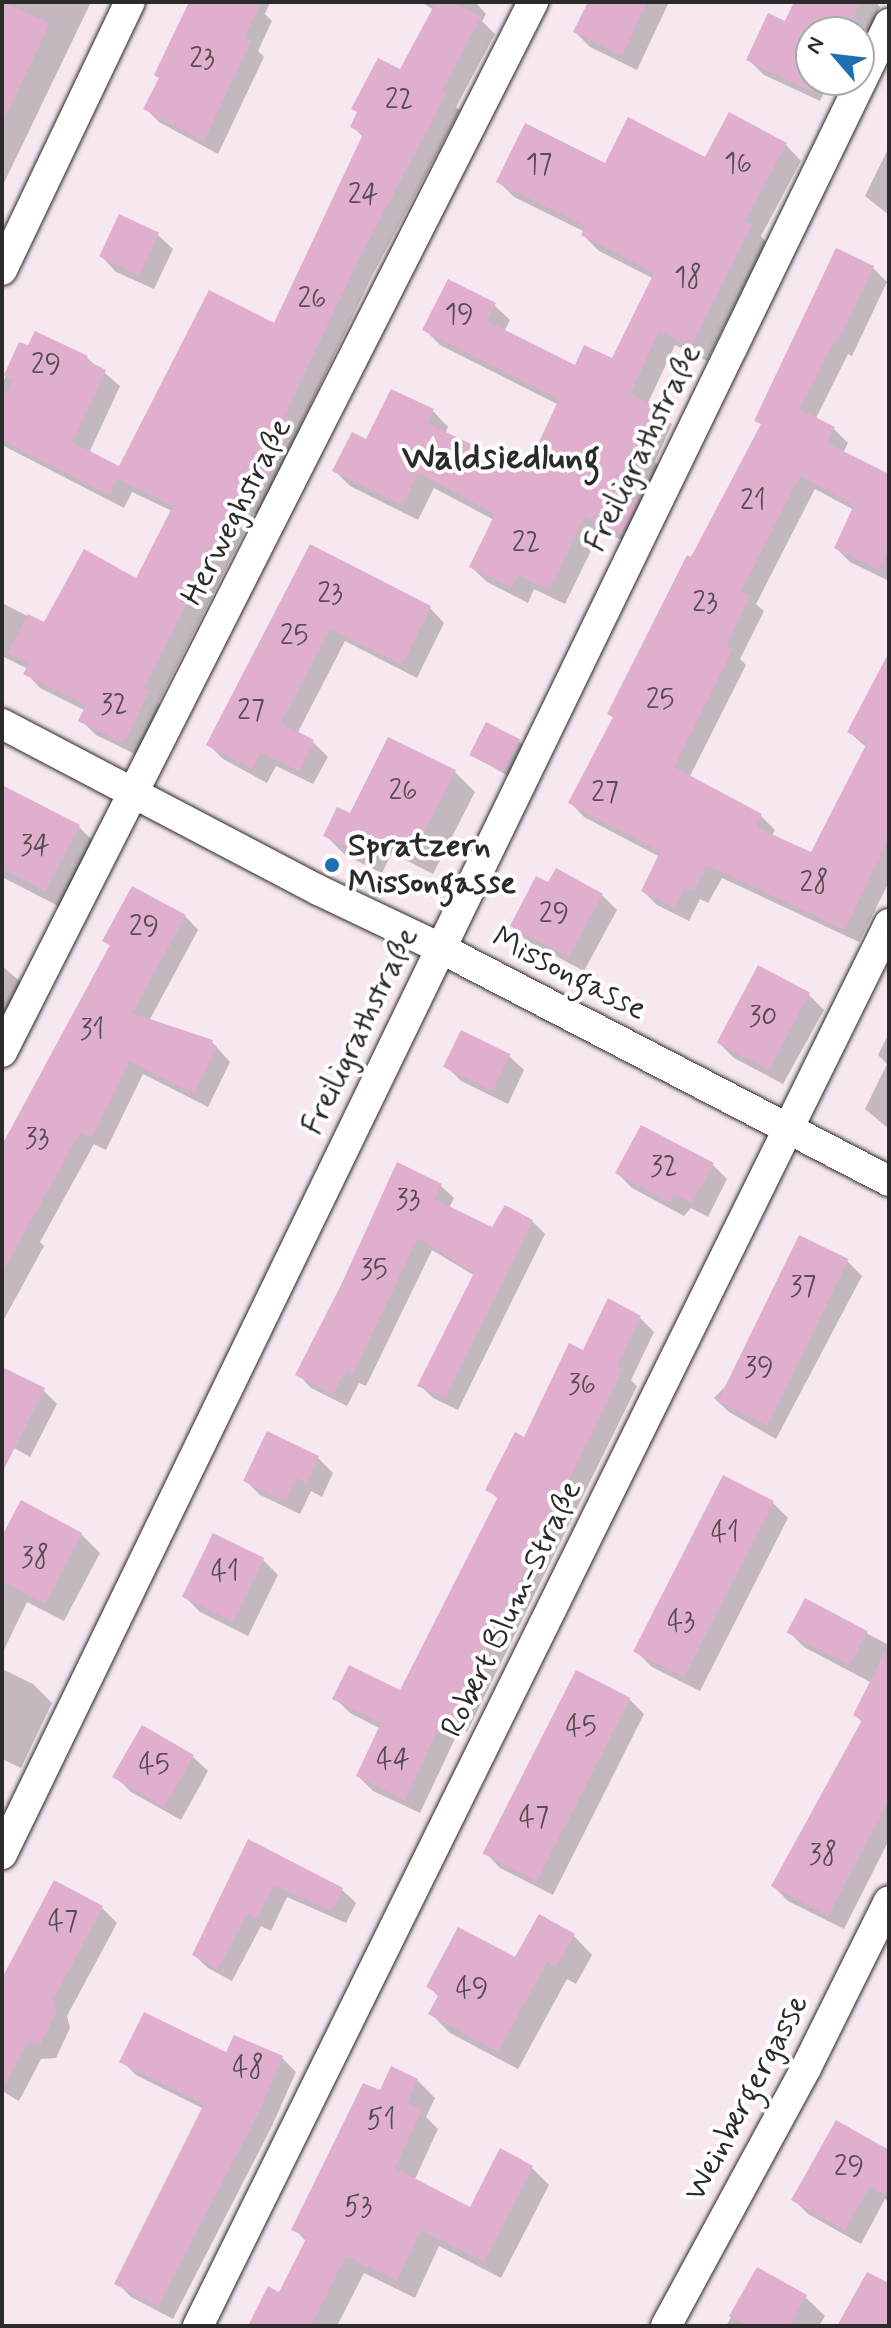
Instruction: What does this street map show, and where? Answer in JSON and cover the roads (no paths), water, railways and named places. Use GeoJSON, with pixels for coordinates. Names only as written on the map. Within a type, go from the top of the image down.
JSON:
{"type":"FeatureCollection","features":[{"type":"Feature","properties":{"kind":"street"},"geometry":{"type":"LineString","coordinates":[[2,270],[130,2]]}},
{"type":"Feature","properties":{"kind":"street","name":"Herweghstraße"},"geometry":{"type":"LineString","coordinates":[[2,1052],[135,795],[533,2]]}},
{"type":"Feature","properties":{"kind":"street","name":"Freiligrathstraße"},"geometry":{"type":"LineString","coordinates":[[2,1854],[889,24]]}},
{"type":"Feature","properties":{"kind":"street","name":"Missongasse"},"geometry":{"type":"LineString","coordinates":[[2,724],[889,1181]]}},
{"type":"Feature","properties":{"kind":"street","name":"Robert Blum-Straße"},"geometry":{"type":"LineString","coordinates":[[198,2326],[889,924]]}},
{"type":"Feature","properties":{"kind":"street","name":"Weinbergergasse"},"geometry":{"type":"LineString","coordinates":[[666,2326],[806,2068],[889,1901]]}},
{"type":"Feature","properties":{"kind":"place","name":"Spratzern Missongasse"},"geometry":{"type":"Point","coordinates":[332,865]}},
{"type":"Feature","properties":{"kind":"district","name":"Waldsiedlung"},"geometry":{"type":"Point","coordinates":[501,459]}}]}
